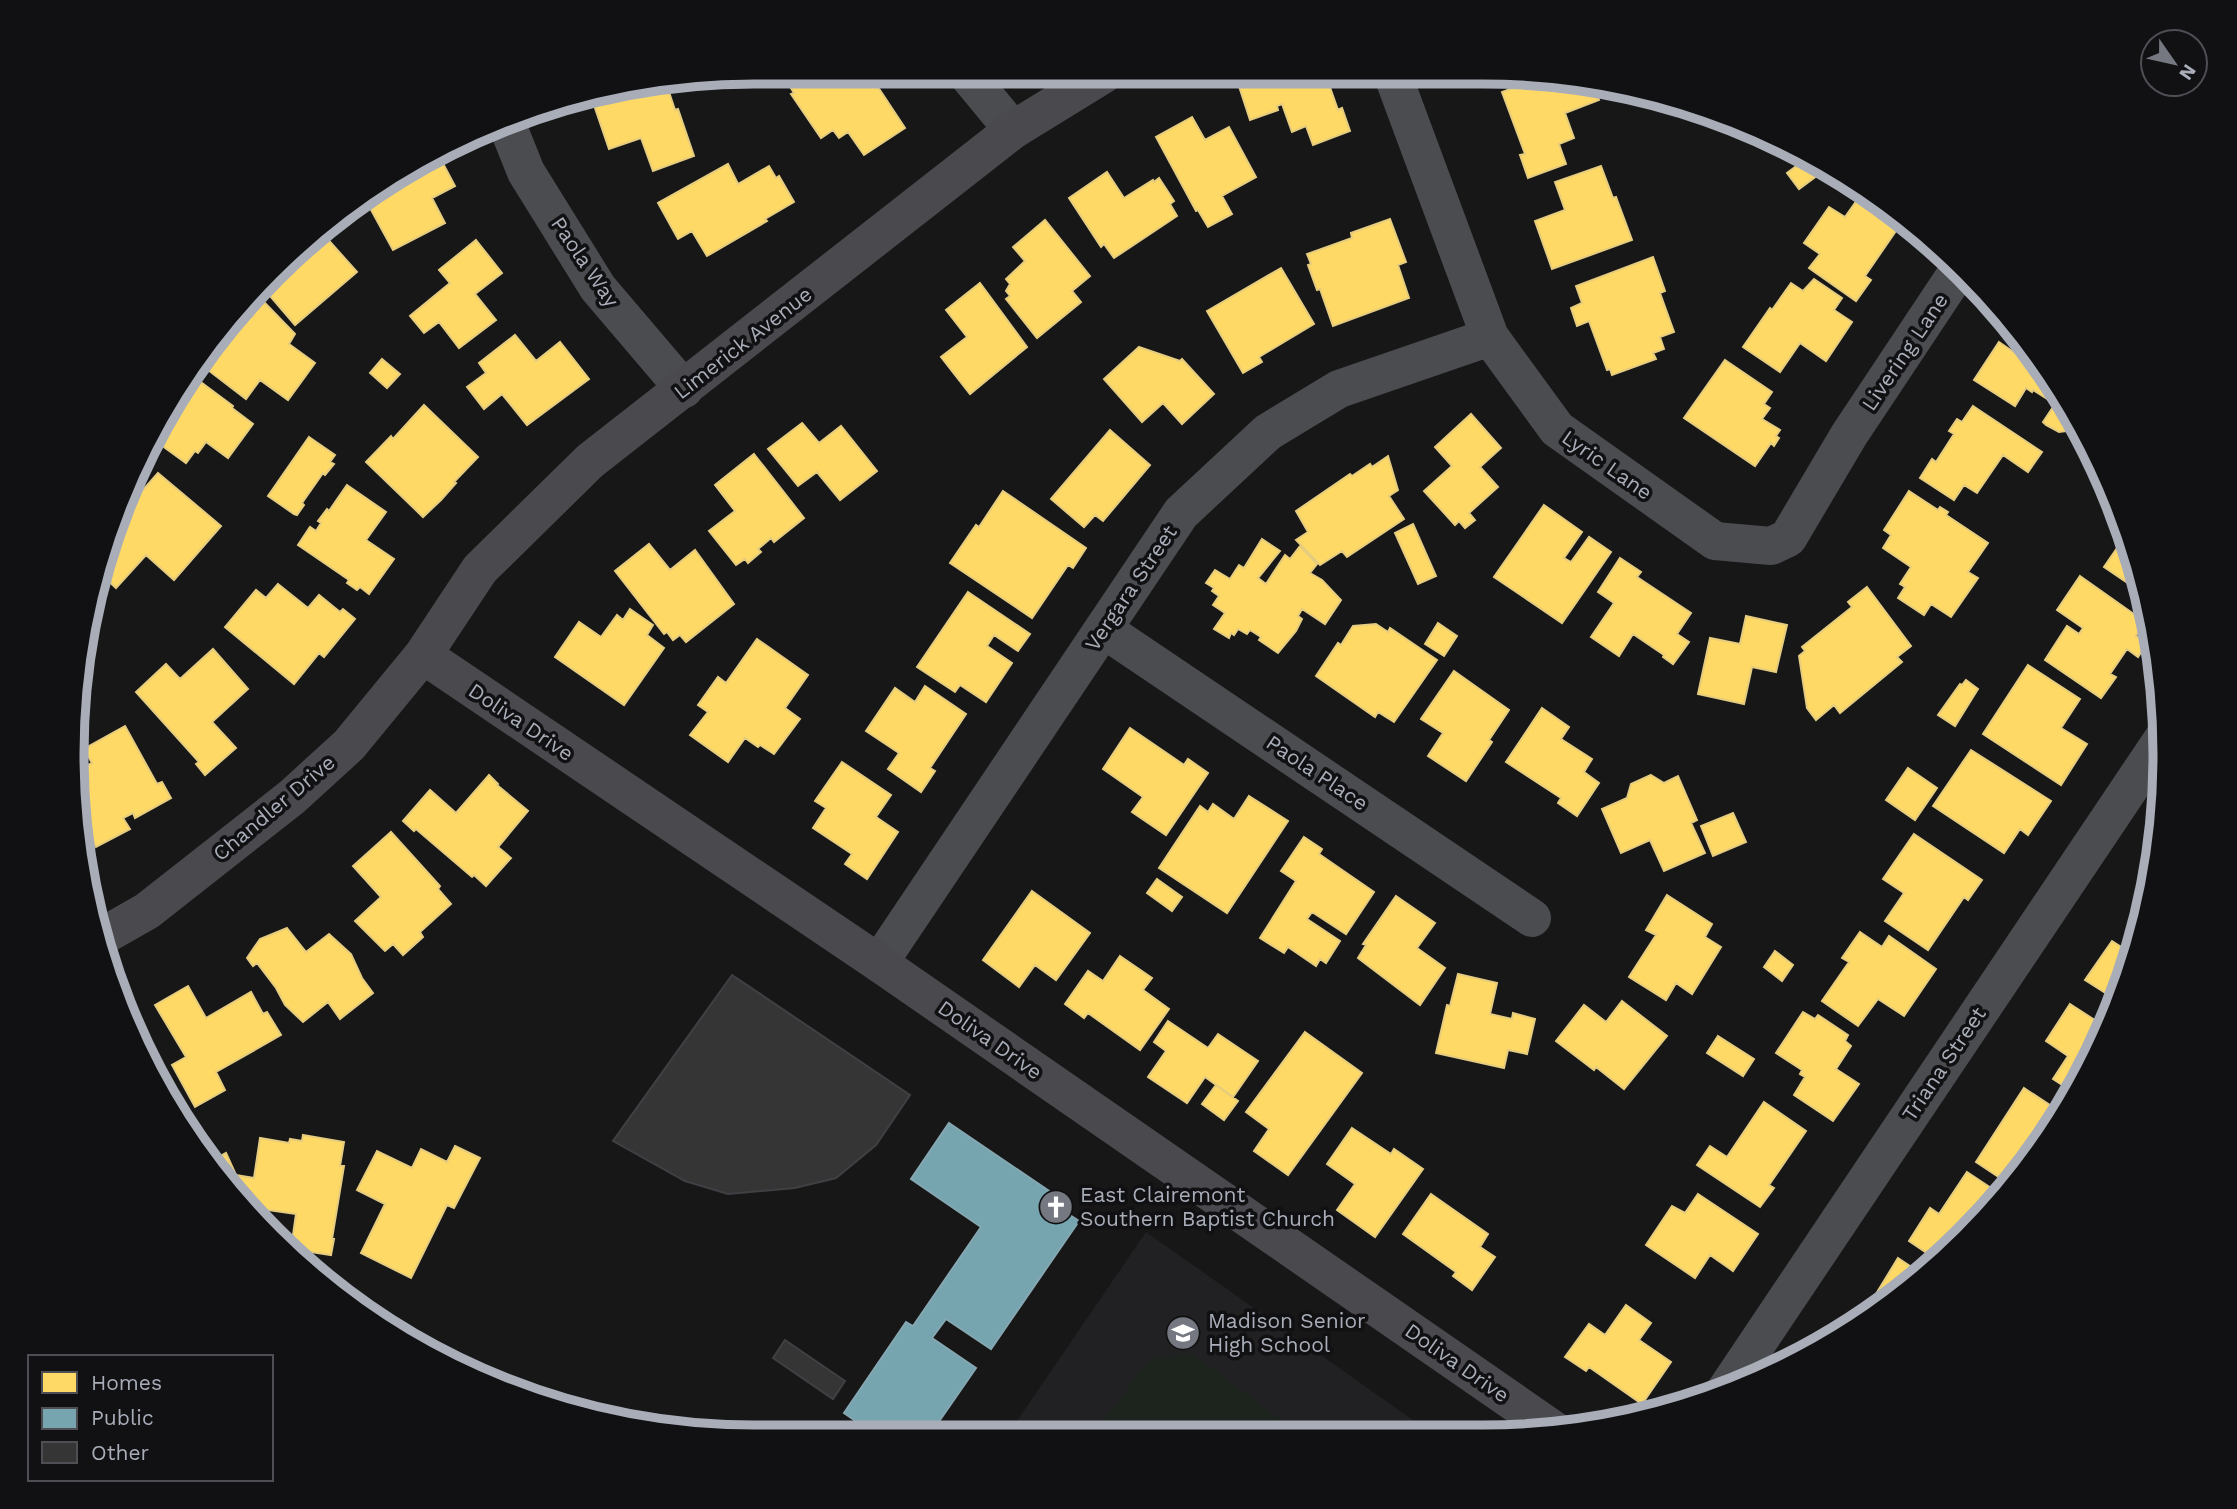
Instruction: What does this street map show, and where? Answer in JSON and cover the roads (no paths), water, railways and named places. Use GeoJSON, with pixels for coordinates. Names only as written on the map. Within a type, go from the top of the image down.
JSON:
{"type":"FeatureCollection","features":[{"type":"Feature","properties":{"kind":"street"},"geometry":{"type":"LineString","coordinates":[[975,84],[1013,130]]}},
{"type":"Feature","properties":{"kind":"street","name":"Limerick Avenue"},"geometry":{"type":"LineString","coordinates":[[423,655],[480,569],[590,461],[1013,130],[1088,84]]}},
{"type":"Feature","properties":{"kind":"street","name":"Lyric Lane"},"geometry":{"type":"LineString","coordinates":[[1396,84],[1490,337],[1556,429],[1715,541],[1771,546],[1788,538],[1849,435]]}},
{"type":"Feature","properties":{"kind":"street","name":"Paola Way"},"geometry":{"type":"LineString","coordinates":[[510,131],[526,172],[598,288],[684,389]]}},
{"type":"Feature","properties":{"kind":"street","name":"Livering Lane"},"geometry":{"type":"LineString","coordinates":[[1849,435],[1954,277]]}},
{"type":"Feature","properties":{"kind":"street","name":"Vergara Street"},"geometry":{"type":"LineString","coordinates":[[879,963],[1181,513],[1268,432],[1339,389],[1490,337]]}},
{"type":"Feature","properties":{"kind":"street","name":"Paola Place"},"geometry":{"type":"LineString","coordinates":[[1103,629],[1532,918]]}},
{"type":"Feature","properties":{"kind":"street","name":"Chandler Drive"},"geometry":{"type":"LineString","coordinates":[[109,933],[147,911],[292,797],[349,745],[423,655]]}},
{"type":"Feature","properties":{"kind":"street","name":"Doliva Drive"},"geometry":{"type":"LineString","coordinates":[[423,655],[879,963],[1543,1422]]}},
{"type":"Feature","properties":{"kind":"street","name":"Triana Street"},"geometry":{"type":"LineString","coordinates":[[1736,1375],[2153,753]]}},
{"type":"Feature","properties":{"kind":"place","name":"East Clairemont Southern Baptist Church"},"geometry":{"type":"Point","coordinates":[1056,1207]}},
{"type":"Feature","properties":{"kind":"place","name":"Madison Senior High School"},"geometry":{"type":"Point","coordinates":[1183,1333]}}]}
